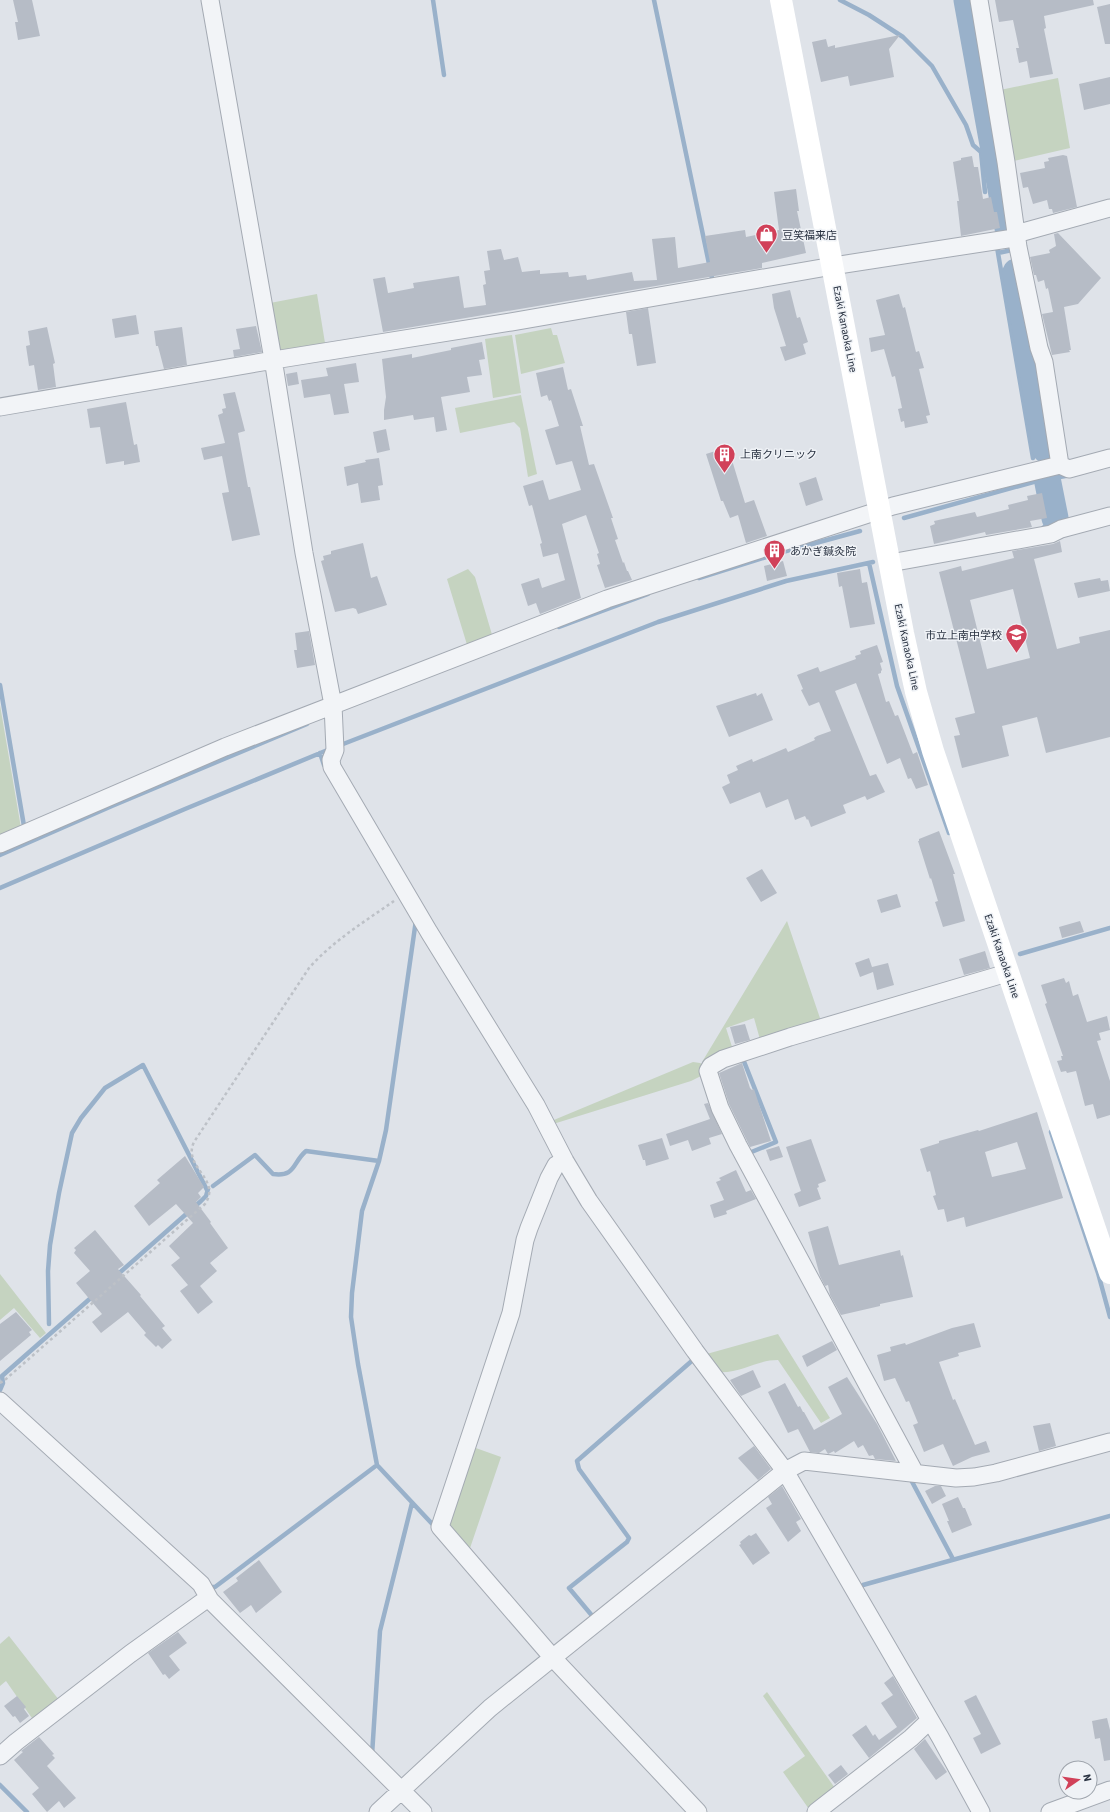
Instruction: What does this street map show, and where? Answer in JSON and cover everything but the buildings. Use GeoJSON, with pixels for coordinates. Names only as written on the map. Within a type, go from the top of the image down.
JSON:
{"type":"FeatureCollection","features":[{"type":"Feature","properties":{"kind":"main road","name":"Ezaki Kanaoka Line"},"geometry":{"type":"LineString","coordinates":[[781,0],[916,692],[932,751],[1002,975],[1110,1273]]}},
{"type":"Feature","properties":{"kind":"street"},"geometry":{"type":"LineString","coordinates":[[210,0],[274,365],[304,553],[333,705],[334,748],[331,760],[332,767],[429,932],[536,1105],[561,1163],[783,1473],[934,1726],[981,1812]]}},
{"type":"Feature","properties":{"kind":"street"},"geometry":{"type":"LineString","coordinates":[[979,0],[1006,162],[1012,238],[1044,362],[1060,465]]}},
{"type":"Feature","properties":{"kind":"street"},"geometry":{"type":"LineString","coordinates":[[0,407],[274,365],[833,266],[1012,238],[1022,232],[1110,208]]}},
{"type":"Feature","properties":{"kind":"street"},"geometry":{"type":"LineString","coordinates":[[0,844],[225,747],[607,599],[880,510],[1060,465],[1070,469],[1110,458]]}},
{"type":"Feature","properties":{"kind":"street"},"geometry":{"type":"LineString","coordinates":[[890,563],[1051,534],[1061,529],[1110,516]]}},
{"type":"Feature","properties":{"kind":"street"},"geometry":{"type":"LineString","coordinates":[[909,1472],[738,1145],[720,1108],[708,1071],[711,1066],[723,1059],[790,1037],[1002,975]]}},
{"type":"Feature","properties":{"kind":"street"},"geometry":{"type":"LineString","coordinates":[[561,1163],[549,1178],[536,1208],[525,1240],[511,1314],[440,1527],[556,1661],[698,1812]]}},
{"type":"Feature","properties":{"kind":"street"},"geometry":{"type":"LineString","coordinates":[[0,1401],[201,1584],[206,1594],[423,1812]]}},
{"type":"Feature","properties":{"kind":"street"},"geometry":{"type":"LineString","coordinates":[[378,1812],[405,1793],[465,1729],[556,1661],[783,1473],[804,1461],[956,1478],[974,1477],[996,1473],[1110,1442]]}},
{"type":"Feature","properties":{"kind":"street"},"geometry":{"type":"LineString","coordinates":[[0,1756],[206,1594]]}},
{"type":"Feature","properties":{"kind":"street"},"geometry":{"type":"LineString","coordinates":[[816,1812],[911,1738],[934,1726]]}},
{"type":"Feature","properties":{"kind":"street"},"geometry":{"type":"LineString","coordinates":[[1050,1812],[1110,1790]]}},
{"type":"Feature","properties":{"kind":"path"},"geometry":{"type":"LineString","coordinates":[[2,1381],[205,1204],[210,1197],[210,1192],[208,1185],[193,1159],[191,1151],[194,1142],[309,968],[333,944],[400,897]]}},
{"type":"Feature","properties":{"kind":"green space"},"geometry":{"type":"Polygon","coordinates":[[[1058,78],[1070,148],[1014,161],[1000,90],[1058,78]]]}},
{"type":"Feature","properties":{"kind":"green space"},"geometry":{"type":"Polygon","coordinates":[[[317,294],[325,343],[283,351],[277,348],[270,303],[317,294]]]}},
{"type":"Feature","properties":{"kind":"green space"},"geometry":{"type":"Polygon","coordinates":[[[551,328],[553,335],[557,335],[565,363],[521,374],[515,335],[551,328]]]}},
{"type":"Feature","properties":{"kind":"green space"},"geometry":{"type":"Polygon","coordinates":[[[512,335],[521,393],[493,398],[485,339],[512,335]]]}},
{"type":"Feature","properties":{"kind":"green space"},"geometry":{"type":"Polygon","coordinates":[[[521,395],[537,474],[528,477],[520,428],[514,422],[460,433],[455,408],[521,395]]]}},
{"type":"Feature","properties":{"kind":"green space"},"geometry":{"type":"Polygon","coordinates":[[[468,569],[475,577],[493,638],[468,648],[447,579],[468,569]]]}},
{"type":"Feature","properties":{"kind":"green space"},"geometry":{"type":"Polygon","coordinates":[[[0,705],[21,828],[0,837],[0,705]]]}},
{"type":"Feature","properties":{"kind":"green space"},"geometry":{"type":"Polygon","coordinates":[[[787,921],[822,1024],[761,1043],[754,1018],[726,1028],[734,1053],[702,1062],[787,921]]]}},
{"type":"Feature","properties":{"kind":"green space"},"geometry":{"type":"Polygon","coordinates":[[[693,1062],[702,1064],[699,1071],[701,1076],[691,1081],[550,1125],[549,1122],[693,1062]]]}},
{"type":"Feature","properties":{"kind":"green space"},"geometry":{"type":"Polygon","coordinates":[[[0,1274],[46,1333],[40,1338],[14,1308],[0,1320],[0,1274]]]}},
{"type":"Feature","properties":{"kind":"green space"},"geometry":{"type":"Polygon","coordinates":[[[778,1334],[830,1418],[821,1423],[778,1360],[762,1362],[733,1371],[716,1372],[703,1355],[778,1334]]]}},
{"type":"Feature","properties":{"kind":"green space"},"geometry":{"type":"Polygon","coordinates":[[[473,1447],[501,1457],[468,1554],[445,1528],[473,1447]]]}},
{"type":"Feature","properties":{"kind":"green space"},"geometry":{"type":"Polygon","coordinates":[[[9,1636],[59,1700],[34,1721],[6,1681],[0,1686],[0,1644],[9,1636]]]}},
{"type":"Feature","properties":{"kind":"green space"},"geometry":{"type":"Polygon","coordinates":[[[767,1692],[837,1791],[811,1812],[783,1772],[805,1756],[763,1696],[767,1692]]]}},
{"type":"Feature","properties":{"kind":"waterway"},"geometry":{"type":"LineString","coordinates":[[433,0],[444,75]]}},
{"type":"Feature","properties":{"kind":"waterway"},"geometry":{"type":"LineString","coordinates":[[654,0],[713,283]]}},
{"type":"Feature","properties":{"kind":"waterway"},"geometry":{"type":"LineString","coordinates":[[840,0],[869,15],[903,37],[932,66],[966,125],[973,145],[981,152],[985,192]]}},
{"type":"Feature","properties":{"kind":"waterway"},"geometry":{"type":"LineString","coordinates":[[967,0],[1008,228]]}},
{"type":"Feature","properties":{"kind":"waterway"},"geometry":{"type":"LineString","coordinates":[[994,248],[997,247],[1033,458]]}},
{"type":"Feature","properties":{"kind":"waterway"},"geometry":{"type":"LineString","coordinates":[[998,253],[1012,250]]}},
{"type":"Feature","properties":{"kind":"waterway"},"geometry":{"type":"LineString","coordinates":[[1016,272],[1046,450]]}},
{"type":"Feature","properties":{"kind":"waterway"},"geometry":{"type":"LineString","coordinates":[[904,518],[1037,481],[1071,475]]}},
{"type":"Feature","properties":{"kind":"waterway"},"geometry":{"type":"LineString","coordinates":[[1047,478],[1055,518]]}},
{"type":"Feature","properties":{"kind":"waterway"},"geometry":{"type":"LineString","coordinates":[[1043,528],[1055,518],[1067,519]]}},
{"type":"Feature","properties":{"kind":"waterway"},"geometry":{"type":"LineString","coordinates":[[699,578],[779,553],[860,531]]}},
{"type":"Feature","properties":{"kind":"waterway"},"geometry":{"type":"LineString","coordinates":[[338,746],[658,622],[786,581],[873,562]]}},
{"type":"Feature","properties":{"kind":"waterway"},"geometry":{"type":"LineString","coordinates":[[869,563],[897,686],[949,833]]}},
{"type":"Feature","properties":{"kind":"waterway"},"geometry":{"type":"LineString","coordinates":[[559,627],[648,594]]}},
{"type":"Feature","properties":{"kind":"waterway"},"geometry":{"type":"LineString","coordinates":[[0,685],[24,826]]}},
{"type":"Feature","properties":{"kind":"waterway"},"geometry":{"type":"LineString","coordinates":[[0,855],[307,724]]}},
{"type":"Feature","properties":{"kind":"waterway"},"geometry":{"type":"LineString","coordinates":[[0,888],[330,749]]}},
{"type":"Feature","properties":{"kind":"waterway"},"geometry":{"type":"LineString","coordinates":[[320,753],[324,765]]}},
{"type":"Feature","properties":{"kind":"waterway"},"geometry":{"type":"LineString","coordinates":[[213,1186],[255,1155],[273,1174],[286,1173],[290,1171],[306,1151],[379,1161],[386,1130],[416,920]]}},
{"type":"Feature","properties":{"kind":"waterway"},"geometry":{"type":"LineString","coordinates":[[1020,954],[1110,928]]}},
{"type":"Feature","properties":{"kind":"waterway"},"geometry":{"type":"LineString","coordinates":[[743,1059],[776,1142],[749,1153]]}},
{"type":"Feature","properties":{"kind":"waterway"},"geometry":{"type":"LineString","coordinates":[[49,1324],[48,1271],[50,1245],[72,1133],[81,1118],[105,1088],[143,1065],[207,1190]]}},
{"type":"Feature","properties":{"kind":"waterway"},"geometry":{"type":"LineString","coordinates":[[1051,1132],[1098,1273],[1110,1317]]}},
{"type":"Feature","properties":{"kind":"waterway"},"geometry":{"type":"LineString","coordinates":[[379,1161],[362,1211],[352,1293],[351,1317],[358,1364],[377,1465],[436,1528]]}},
{"type":"Feature","properties":{"kind":"waterway"},"geometry":{"type":"LineString","coordinates":[[117,1275],[201,1201],[206,1196],[208,1189]]}},
{"type":"Feature","properties":{"kind":"waterway"},"geometry":{"type":"LineString","coordinates":[[0,1390],[3,1383],[2,1376],[93,1296]]}},
{"type":"Feature","properties":{"kind":"waterway"},"geometry":{"type":"LineString","coordinates":[[594,1618],[569,1588],[627,1542],[629,1538],[579,1469],[577,1461],[694,1359]]}},
{"type":"Feature","properties":{"kind":"waterway"},"geometry":{"type":"LineString","coordinates":[[209,1587],[215,1587],[377,1465]]}},
{"type":"Feature","properties":{"kind":"waterway"},"geometry":{"type":"LineString","coordinates":[[909,1476],[953,1559]]}},
{"type":"Feature","properties":{"kind":"waterway"},"geometry":{"type":"LineString","coordinates":[[372,1755],[380,1631],[412,1503]]}},
{"type":"Feature","properties":{"kind":"waterway"},"geometry":{"type":"LineString","coordinates":[[861,1591],[860,1588],[863,1585],[1110,1516]]}},
{"type":"Feature","properties":{"kind":"waterway"},"geometry":{"type":"LineString","coordinates":[[0,1785],[27,1812]]}},
{"type":"Feature","properties":{"kind":"place","name":"豆笑福来店"},"geometry":{"type":"Point","coordinates":[767,254]}},
{"type":"Feature","properties":{"kind":"place","name":"上南クリニック"},"geometry":{"type":"Point","coordinates":[724,474]}},
{"type":"Feature","properties":{"kind":"place","name":"あかぎ鍼灸院"},"geometry":{"type":"Point","coordinates":[775,570]}},
{"type":"Feature","properties":{"kind":"place","name":"市立上南中学校"},"geometry":{"type":"Point","coordinates":[1017,654]}}]}
